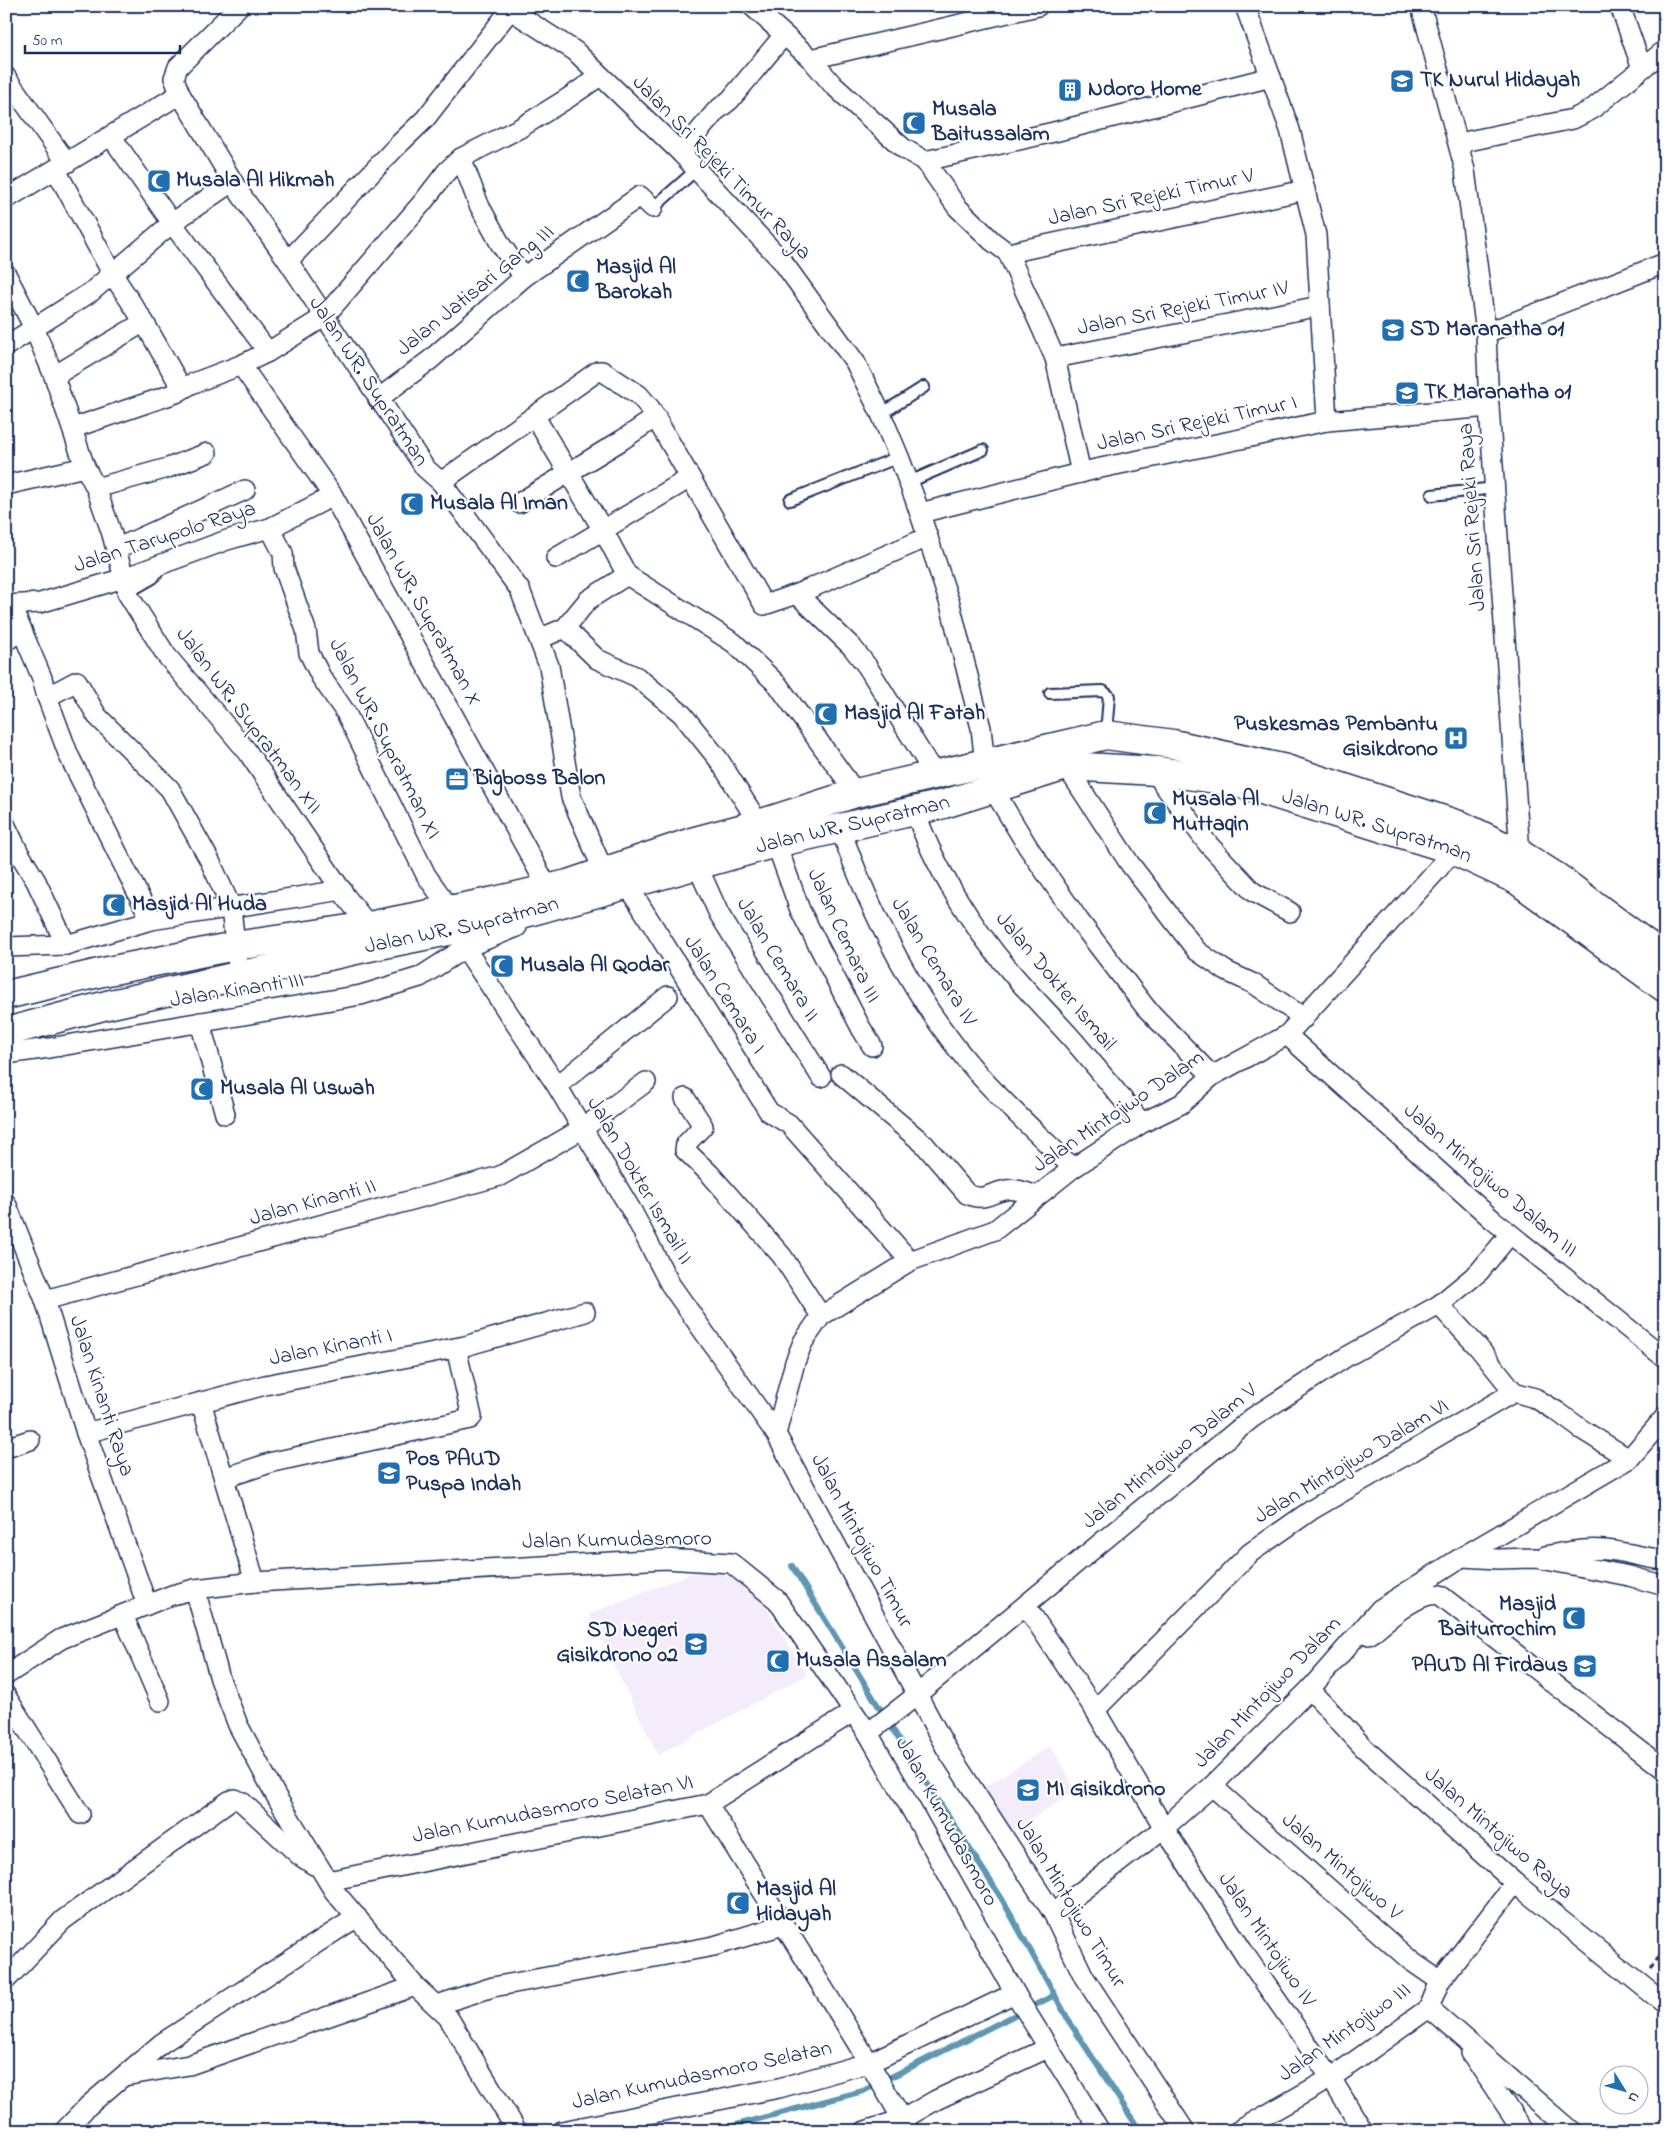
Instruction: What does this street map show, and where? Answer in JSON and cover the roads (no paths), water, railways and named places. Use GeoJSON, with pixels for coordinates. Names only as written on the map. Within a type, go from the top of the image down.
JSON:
{"type":"FeatureCollection","features":[{"type":"Feature","properties":{"kind":"main road","name":"Jalan WR. Supratman"},"geometry":{"type":"LineString","coordinates":[[6,1032],[107,1005],[369,947],[493,922],[574,900],[615,878],[695,841],[840,828],[915,810],[989,777],[1106,735],[1173,744],[1286,769],[1458,838],[1518,867],[1555,876],[1665,958]]}},
{"type":"Feature","properties":{"kind":"main road","name":"Jalan WR. Supratman"},"geometry":{"type":"LineString","coordinates":[[6,995],[103,972],[235,946],[369,926],[495,901],[568,884],[697,865],[856,793],[935,775],[989,777],[1066,766],[1156,772],[1233,780],[1458,838]]}},
{"type":"Feature","properties":{"kind":"main road","name":"Jalan WR. Supratman"},"geometry":{"type":"LineString","coordinates":[[1518,867],[1665,988]]}},
{"type":"Feature","properties":{"kind":"street"},"geometry":{"type":"LineString","coordinates":[[6,199],[180,94],[174,78],[178,67],[239,6]]}},
{"type":"Feature","properties":{"kind":"street"},"geometry":{"type":"LineString","coordinates":[[752,6],[811,59],[833,85],[903,148],[925,161],[957,207],[992,241],[1008,253],[1055,358],[1081,473]]}},
{"type":"Feature","properties":{"kind":"street"},"geometry":{"type":"LineString","coordinates":[[811,59],[1038,6]]}},
{"type":"Feature","properties":{"kind":"street"},"geometry":{"type":"LineString","coordinates":[[1245,6],[1290,130],[1316,235],[1327,421]]}},
{"type":"Feature","properties":{"kind":"street","name":"Jalan Sri Rejeki Raya"},"geometry":{"type":"LineString","coordinates":[[1421,6],[1465,170],[1486,333],[1518,867]]}},
{"type":"Feature","properties":{"kind":"street"},"geometry":{"type":"LineString","coordinates":[[1620,6],[1642,68]]}},
{"type":"Feature","properties":{"kind":"street"},"geometry":{"type":"LineString","coordinates":[[288,261],[425,119],[507,8]]}},
{"type":"Feature","properties":{"kind":"street","name":"Jalan Sri Rejeki Timur Raya"},"geometry":{"type":"LineString","coordinates":[[507,8],[575,50],[681,153],[782,261],[855,362],[881,414],[899,457],[950,604],[979,718],[989,777]]}},
{"type":"Feature","properties":{"kind":"street"},"geometry":{"type":"LineString","coordinates":[[681,153],[716,111],[730,100],[784,35]]}},
{"type":"Feature","properties":{"kind":"street"},"geometry":{"type":"LineString","coordinates":[[1459,143],[1572,119],[1591,110],[1665,50]]}},
{"type":"Feature","properties":{"kind":"street"},"geometry":{"type":"LineString","coordinates":[[73,428],[176,394],[182,389],[241,366],[268,352],[324,317],[423,202],[447,170],[461,158],[528,123],[600,76]]}},
{"type":"Feature","properties":{"kind":"street"},"geometry":{"type":"LineString","coordinates":[[6,77],[62,166],[113,275],[144,322],[182,389]]}},
{"type":"Feature","properties":{"kind":"street"},"geometry":{"type":"LineString","coordinates":[[925,161],[1064,129],[1271,77]]}},
{"type":"Feature","properties":{"kind":"street","name":"Jalan WR. Supratman"},"geometry":{"type":"LineString","coordinates":[[180,94],[232,182],[288,261],[425,468],[441,482],[520,590],[549,666],[571,797],[615,878]]}},
{"type":"Feature","properties":{"kind":"street"},"geometry":{"type":"LineString","coordinates":[[111,136],[172,223],[268,352]]}},
{"type":"Feature","properties":{"kind":"street"},"geometry":{"type":"LineString","coordinates":[[461,158],[479,205],[501,245],[524,277]]}},
{"type":"Feature","properties":{"kind":"street"},"geometry":{"type":"LineString","coordinates":[[6,346],[91,292],[172,223],[232,182]]}},
{"type":"Feature","properties":{"kind":"street","name":"Jalan Sri Rejeki Timur V"},"geometry":{"type":"LineString","coordinates":[[1008,253],[1305,190]]}},
{"type":"Feature","properties":{"kind":"street","name":"Jalan Jatisari Gang III"},"geometry":{"type":"LineString","coordinates":[[378,399],[430,360],[524,277],[640,196],[653,208]]}},
{"type":"Feature","properties":{"kind":"street"},"geometry":{"type":"LineString","coordinates":[[1486,333],[1665,263]]}},
{"type":"Feature","properties":{"kind":"street","name":"Jalan WR. Supratman XII"},"geometry":{"type":"LineString","coordinates":[[6,274],[34,328],[54,376],[85,467],[96,488],[116,549],[125,585],[166,655],[247,752],[369,926]]}},
{"type":"Feature","properties":{"kind":"street","name":"Jalan Sri Rejeki Timur IV"},"geometry":{"type":"LineString","coordinates":[[1055,358],[1320,306]]}},
{"type":"Feature","properties":{"kind":"street"},"geometry":{"type":"LineString","coordinates":[[54,376],[144,322]]}},
{"type":"Feature","properties":{"kind":"street","name":"Jalan WR. Supratman X"},"geometry":{"type":"LineString","coordinates":[[241,366],[333,496],[548,888]]}},
{"type":"Feature","properties":{"kind":"street"},"geometry":{"type":"LineString","coordinates":[[441,482],[598,372],[606,372],[639,395],[653,412],[746,571],[763,604],[797,594],[928,537]]}},
{"type":"Feature","properties":{"kind":"street","name":"Jalan Sri Rejeki Timur I"},"geometry":{"type":"LineString","coordinates":[[920,513],[1081,473],[1327,421],[1489,407]]}},
{"type":"Feature","properties":{"kind":"street"},"geometry":{"type":"LineString","coordinates":[[519,504],[622,440],[653,412]]}},
{"type":"Feature","properties":{"kind":"street"},"geometry":{"type":"LineString","coordinates":[[535,417],[603,530],[627,575],[588,600],[565,628],[539,639]]}},
{"type":"Feature","properties":{"kind":"street"},"geometry":{"type":"LineString","coordinates":[[96,488],[168,468],[208,453]]}},
{"type":"Feature","properties":{"kind":"street"},"geometry":{"type":"LineString","coordinates":[[6,485],[85,467]]}},
{"type":"Feature","properties":{"kind":"street"},"geometry":{"type":"LineString","coordinates":[[556,558],[690,478]]}},
{"type":"Feature","properties":{"kind":"street"},"geometry":{"type":"LineString","coordinates":[[116,549],[245,490]]}},
{"type":"Feature","properties":{"kind":"street","name":"Jalan Tarupolo Raya"},"geometry":{"type":"LineString","coordinates":[[9,605],[40,603],[125,585],[165,563],[227,540],[270,528],[333,496]]}},
{"type":"Feature","properties":{"kind":"street","name":"Jalan WR. Supratman XI"},"geometry":{"type":"LineString","coordinates":[[270,528],[282,553],[284,568],[306,630],[309,653],[321,677],[346,713],[426,875],[450,909]]}},
{"type":"Feature","properties":{"kind":"street","name":"Jalan WR. Supratman"},"geometry":{"type":"LineString","coordinates":[[627,575],[734,643],[778,685],[856,793]]}},
{"type":"Feature","properties":{"kind":"street","name":"Jalan WR. Supratman"},"geometry":{"type":"LineString","coordinates":[[797,594],[852,647],[867,666],[935,775]]}},
{"type":"Feature","properties":{"kind":"street"},"geometry":{"type":"LineString","coordinates":[[9,605],[22,630],[42,678],[69,756],[151,920]]}},
{"type":"Feature","properties":{"kind":"street","name":"Jalan WR. Supratman"},"geometry":{"type":"LineString","coordinates":[[565,628],[598,659],[637,677],[682,714],[720,760],[768,833]]}},
{"type":"Feature","properties":{"kind":"street"},"geometry":{"type":"LineString","coordinates":[[6,641],[22,630]]}},
{"type":"Feature","properties":{"kind":"street"},"geometry":{"type":"LineString","coordinates":[[47,697],[75,681],[78,683],[97,716],[170,789],[210,861],[231,907],[240,976]]}},
{"type":"Feature","properties":{"kind":"street"},"geometry":{"type":"LineString","coordinates":[[1066,766],[1130,864],[1197,951],[1226,971],[1254,984],[1304,1018]]}},
{"type":"Feature","properties":{"kind":"street"},"geometry":{"type":"LineString","coordinates":[[1156,772],[1208,844],[1253,892],[1290,912]]}},
{"type":"Feature","properties":{"kind":"street"},"geometry":{"type":"LineString","coordinates":[[989,777],[1028,848],[1080,922],[1146,1008],[1212,1076]]}},
{"type":"Feature","properties":{"kind":"street","name":"Jalan Dokter Ismail"},"geometry":{"type":"LineString","coordinates":[[915,810],[920,826],[951,887],[1008,969],[1074,1042],[1142,1123]]}},
{"type":"Feature","properties":{"kind":"street"},"geometry":{"type":"LineString","coordinates":[[6,826],[18,853],[43,896],[66,945]]}},
{"type":"Feature","properties":{"kind":"street","name":"Jalan Cemara IV"},"geometry":{"type":"LineString","coordinates":[[840,828],[854,869],[879,924],[937,1023],[981,1077],[1073,1168]]}},
{"type":"Feature","properties":{"kind":"street","name":"Jalan Cemara III"},"geometry":{"type":"LineString","coordinates":[[768,833],[800,910],[852,1012],[872,1046]]}},
{"type":"Feature","properties":{"kind":"street","name":"Jalan Mintojiwo Dalam"},"geometry":{"type":"LineString","coordinates":[[776,1434],[795,1362],[803,1342],[821,1316],[910,1261],[995,1230],[1073,1168],[1142,1123],[1181,1104],[1212,1076],[1287,1035],[1304,1018],[1458,838]]}},
{"type":"Feature","properties":{"kind":"street","name":"Jalan Cemara II"},"geometry":{"type":"LineString","coordinates":[[697,865],[724,922],[821,1077]]}},
{"type":"Feature","properties":{"kind":"street","name":"Jalan Cemara I"},"geometry":{"type":"LineString","coordinates":[[615,878],[769,1112],[789,1124],[910,1261]]}},
{"type":"Feature","properties":{"kind":"street"},"geometry":{"type":"LineString","coordinates":[[6,947],[66,945],[151,920],[342,890]]}},
{"type":"Feature","properties":{"kind":"street","name":"Jalan Kinanti III"},"geometry":{"type":"LineString","coordinates":[[6,1054],[361,995],[420,977],[465,948],[497,934],[558,914],[568,908],[574,900]]}},
{"type":"Feature","properties":{"kind":"street","name":"Jalan Dokter Ismail II"},"geometry":{"type":"LineString","coordinates":[[465,948],[557,1086],[633,1213],[670,1284],[776,1434]]}},
{"type":"Feature","properties":{"kind":"street"},"geometry":{"type":"LineString","coordinates":[[557,1086],[668,996]]}},
{"type":"Feature","properties":{"kind":"street"},"geometry":{"type":"LineString","coordinates":[[200,1022],[225,1114]]}},
{"type":"Feature","properties":{"kind":"street","name":"Jalan Mintojiwo Dalam III"},"geometry":{"type":"LineString","coordinates":[[1287,1035],[1510,1234],[1665,1358]]}},
{"type":"Feature","properties":{"kind":"street"},"geometry":{"type":"LineString","coordinates":[[841,1074],[924,1144],[967,1194],[977,1198],[1006,1190],[1014,1190],[1037,1196]]}},
{"type":"Feature","properties":{"kind":"street","name":"Jalan Kinanti II"},"geometry":{"type":"LineString","coordinates":[[46,1300],[490,1180],[582,1129],[646,1082]]}},
{"type":"Feature","properties":{"kind":"street"},"geometry":{"type":"LineString","coordinates":[[685,1098],[703,1126],[686,1144],[685,1150],[710,1174],[782,1256],[821,1316]]}},
{"type":"Feature","properties":{"kind":"street"},"geometry":{"type":"LineString","coordinates":[[1453,1182],[1494,1204],[1665,1342]]}},
{"type":"Feature","properties":{"kind":"street","name":"Jalan Kinanti Raya"},"geometry":{"type":"LineString","coordinates":[[6,1203],[46,1300],[86,1433],[147,1605]]}},
{"type":"Feature","properties":{"kind":"street","name":"Jalan Mintojiwo Dalam V"},"geometry":{"type":"LineString","coordinates":[[874,1728],[902,1708],[1252,1418],[1346,1357],[1439,1305],[1478,1272],[1510,1234]]}},
{"type":"Feature","properties":{"kind":"street"},"geometry":{"type":"LineString","coordinates":[[1439,1305],[1478,1346],[1514,1392],[1535,1398],[1629,1459]]}},
{"type":"Feature","properties":{"kind":"street","name":"Jalan Kinanti I"},"geometry":{"type":"LineString","coordinates":[[86,1433],[265,1385],[456,1348],[585,1312]]}},
{"type":"Feature","properties":{"kind":"street"},"geometry":{"type":"LineString","coordinates":[[224,1478],[273,1462],[470,1419],[472,1416],[456,1348]]}},
{"type":"Feature","properties":{"kind":"street","name":"Jalan Mintojiwo Dalam VI"},"geometry":{"type":"LineString","coordinates":[[1095,1710],[1250,1553],[1313,1509],[1514,1392]]}},
{"type":"Feature","properties":{"kind":"street"},"geometry":{"type":"LineString","coordinates":[[201,1402],[255,1582]]}},
{"type":"Feature","properties":{"kind":"street","name":"Jalan Mintojiwo Dalam"},"geometry":{"type":"LineString","coordinates":[[1053,1913],[1164,1828],[1212,1786],[1310,1689],[1380,1609],[1462,1557],[1629,1459],[1665,1417]]}},
{"type":"Feature","properties":{"kind":"street","name":"Jalan Mintojiwo Timur"},"geometry":{"type":"LineString","coordinates":[[776,1434],[946,1748],[1053,1913],[1084,1977],[1185,2131]]}},
{"type":"Feature","properties":{"kind":"street"},"geometry":{"type":"LineString","coordinates":[[6,1448],[30,1440]]}},
{"type":"Feature","properties":{"kind":"street"},"geometry":{"type":"LineString","coordinates":[[1462,1557],[1498,1559],[1536,1558],[1579,1549],[1614,1550],[1647,1558],[1665,1560]]}},
{"type":"Feature","properties":{"kind":"street"},"geometry":{"type":"LineString","coordinates":[[1536,1558],[1629,1576],[1665,1586]]}},
{"type":"Feature","properties":{"kind":"street","name":"Jalan Kumudasmoro"},"geometry":{"type":"LineString","coordinates":[[6,1675],[61,1639],[195,1588],[255,1582],[665,1559],[731,1563],[777,1600],[853,1712],[874,1728],[1017,1996],[1100,2131]]}},
{"type":"Feature","properties":{"kind":"street"},"geometry":{"type":"LineString","coordinates":[[195,1588],[220,1679],[238,1725],[276,1796],[324,1874],[357,1917],[416,1986],[448,2017],[517,2131]]}},
{"type":"Feature","properties":{"kind":"street"},"geometry":{"type":"LineString","coordinates":[[1330,1664],[1410,1603],[1436,1594],[1440,1595],[1665,1770]]}},
{"type":"Feature","properties":{"kind":"street","name":"Jalan Mintojiwo IV"},"geometry":{"type":"LineString","coordinates":[[1026,1606],[1095,1710],[1164,1828],[1246,1956],[1330,2078],[1363,2131]]}},
{"type":"Feature","properties":{"kind":"street"},"geometry":{"type":"LineString","coordinates":[[123,1615],[160,1701]]}},
{"type":"Feature","properties":{"kind":"street","name":"Jalan Mintojiwo Raya"},"geometry":{"type":"LineString","coordinates":[[1310,1689],[1364,1748],[1515,1883],[1665,2004]]}},
{"type":"Feature","properties":{"kind":"street"},"geometry":{"type":"LineString","coordinates":[[6,1696],[80,1814]]}},
{"type":"Feature","properties":{"kind":"street","name":"Jalan Kumudasmoro Selatan VI"},"geometry":{"type":"LineString","coordinates":[[324,1874],[708,1804],[853,1712]]}},
{"type":"Feature","properties":{"kind":"street","name":"Jalan Mintojiwo V"},"geometry":{"type":"LineString","coordinates":[[1212,1786],[1411,1961],[1440,1981]]}},
{"type":"Feature","properties":{"kind":"street"},"geometry":{"type":"LineString","coordinates":[[6,1980],[63,1920],[228,1801],[235,1799],[242,1802],[299,1855],[324,1874]]}},
{"type":"Feature","properties":{"kind":"street"},"geometry":{"type":"LineString","coordinates":[[708,1804],[874,2068],[902,2119]]}},
{"type":"Feature","properties":{"kind":"street","name":"Jalan Mintojiwo III"},"geometry":{"type":"LineString","coordinates":[[1238,2131],[1330,2078],[1429,2008],[1440,1981],[1515,1883]]}},
{"type":"Feature","properties":{"kind":"street"},"geometry":{"type":"LineString","coordinates":[[64,2131],[88,2106],[162,2043],[357,1917]]}},
{"type":"Feature","properties":{"kind":"street"},"geometry":{"type":"LineString","coordinates":[[437,2005],[494,1987],[714,1946],[783,1925]]}},
{"type":"Feature","properties":{"kind":"street"},"geometry":{"type":"LineString","coordinates":[[124,2076],[189,2065],[416,1986]]}},
{"type":"Feature","properties":{"kind":"street","name":"Jalan Kumudasmoro Selatan"},"geometry":{"type":"LineString","coordinates":[[562,2131],[874,2068],[1017,1996]]}},
{"type":"Feature","properties":{"kind":"street"},"geometry":{"type":"LineString","coordinates":[[1429,2008],[1571,2131]]}},
{"type":"Feature","properties":{"kind":"street"},"geometry":{"type":"LineString","coordinates":[[1456,2032],[1523,2131]]}},
{"type":"Feature","properties":{"kind":"street"},"geometry":{"type":"LineString","coordinates":[[865,2131],[902,2119],[936,2100],[1048,2048]]}},
{"type":"Feature","properties":{"kind":"lane"},"geometry":{"type":"LineString","coordinates":[[653,208],[696,170]]}},
{"type":"Feature","properties":{"kind":"lane"},"geometry":{"type":"LineString","coordinates":[[881,414],[924,387]]}},
{"type":"Feature","properties":{"kind":"lane"},"geometry":{"type":"LineString","coordinates":[[908,482],[983,450]]}},
{"type":"Feature","properties":{"kind":"lane"},"geometry":{"type":"LineString","coordinates":[[790,500],[899,457]]}},
{"type":"Feature","properties":{"kind":"lane"},"geometry":{"type":"LineString","coordinates":[[1432,494],[1495,488]]}},
{"type":"Feature","properties":{"kind":"lane"},"geometry":{"type":"LineString","coordinates":[[1050,693],[1102,691],[1109,696],[1106,735]]}},
{"type":"Feature","properties":{"kind":"waterway"},"geometry":{"type":"LineString","coordinates":[[792,1566],[908,1754],[1002,1899],[1069,2021],[1140,2131]]}},
{"type":"Feature","properties":{"kind":"waterway"},"geometry":{"type":"LineString","coordinates":[[714,2131],[863,2091],[1055,1995]]}},
{"type":"Feature","properties":{"kind":"place","name":"TK Nurul Hidayah"},"geometry":{"type":"Point","coordinates":[1402,81]}},
{"type":"Feature","properties":{"kind":"place","name":"Ndoro Home"},"geometry":{"type":"Point","coordinates":[1070,90]}},
{"type":"Feature","properties":{"kind":"place","name":"Musala Baitussalam"},"geometry":{"type":"Point","coordinates":[914,123]}},
{"type":"Feature","properties":{"kind":"place","name":"Musala Al Hikmah"},"geometry":{"type":"Point","coordinates":[159,181]}},
{"type":"Feature","properties":{"kind":"place","name":"Masjid Al Barokah"},"geometry":{"type":"Point","coordinates":[578,281]}},
{"type":"Feature","properties":{"kind":"place","name":"SD Maranatha 01"},"geometry":{"type":"Point","coordinates":[1393,330]}},
{"type":"Feature","properties":{"kind":"place","name":"TK Maranatha 01"},"geometry":{"type":"Point","coordinates":[1407,393]}},
{"type":"Feature","properties":{"kind":"place","name":"Musala Al Iman"},"geometry":{"type":"Point","coordinates":[412,504]}},
{"type":"Feature","properties":{"kind":"place","name":"Masjid Al Fatah"},"geometry":{"type":"Point","coordinates":[826,714]}},
{"type":"Feature","properties":{"kind":"place","name":"Puskesmas Pembantu Gisikdrono"},"geometry":{"type":"Point","coordinates":[1456,738]}},
{"type":"Feature","properties":{"kind":"place","name":"Bigboss Balon"},"geometry":{"type":"Point","coordinates":[457,779]}},
{"type":"Feature","properties":{"kind":"place","name":"Musala Al Muttaqin"},"geometry":{"type":"Point","coordinates":[1155,813]}},
{"type":"Feature","properties":{"kind":"place","name":"Masjid Al Huda"},"geometry":{"type":"Point","coordinates":[114,905]}},
{"type":"Feature","properties":{"kind":"place","name":"Musala Al Qodar"},"geometry":{"type":"Point","coordinates":[502,966]}},
{"type":"Feature","properties":{"kind":"place","name":"Musala Al Uswah"},"geometry":{"type":"Point","coordinates":[202,1089]}},
{"type":"Feature","properties":{"kind":"place","name":"Pos PAUD Puspa Indah"},"geometry":{"type":"Point","coordinates":[389,1473]}},
{"type":"Feature","properties":{"kind":"place","name":"Masjid Baiturrochim"},"geometry":{"type":"Point","coordinates":[1574,1618]}},
{"type":"Feature","properties":{"kind":"place","name":"SD Negeri Gisikdrono 02"},"geometry":{"type":"Point","coordinates":[696,1644]}},
{"type":"Feature","properties":{"kind":"place","name":"Musala Assalam"},"geometry":{"type":"Point","coordinates":[778,1661]}},
{"type":"Feature","properties":{"kind":"place","name":"PAUD Al Firdaus"},"geometry":{"type":"Point","coordinates":[1585,1666]}},
{"type":"Feature","properties":{"kind":"place","name":"MI Gisikdrono"},"geometry":{"type":"Point","coordinates":[1028,1790]}},
{"type":"Feature","properties":{"kind":"place","name":"Masjid Al Hidayah"},"geometry":{"type":"Point","coordinates":[738,1903]}}]}
